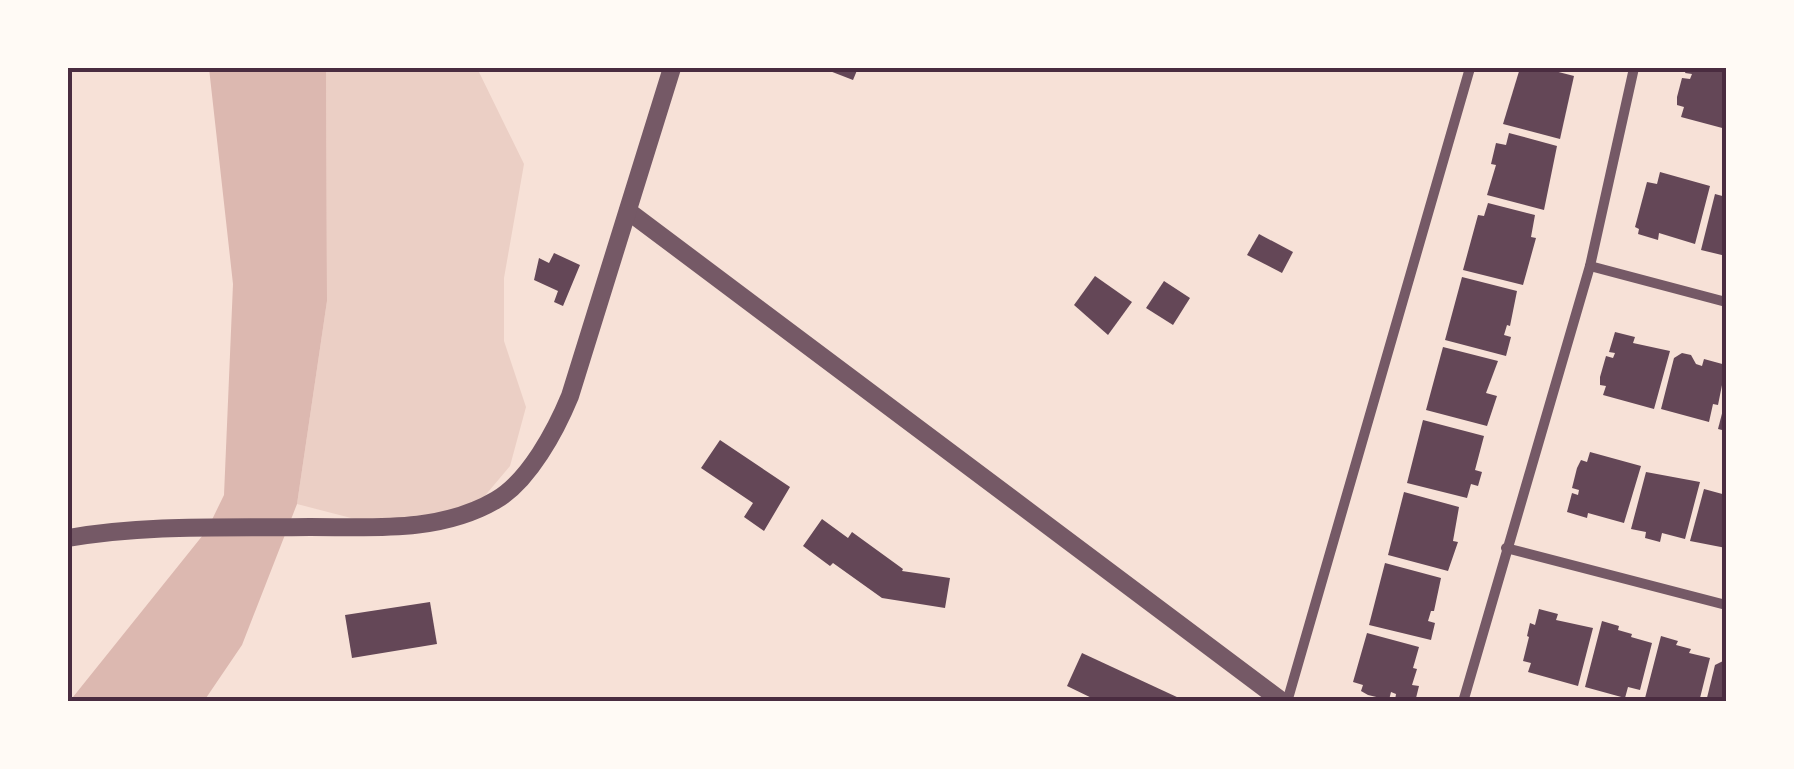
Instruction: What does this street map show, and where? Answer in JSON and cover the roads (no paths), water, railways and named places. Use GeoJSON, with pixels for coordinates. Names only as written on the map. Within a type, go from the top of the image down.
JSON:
{"type":"FeatureCollection","features":[{"type":"Feature","properties":{"kind":"street"},"geometry":{"type":"LineString","coordinates":[[68,538],[167,528],[431,524],[498,499],[556,429],[570,396],[672,68]]}},
{"type":"Feature","properties":{"kind":"street"},"geometry":{"type":"LineString","coordinates":[[628,211],[1285,702],[1470,68]]}},
{"type":"Feature","properties":{"kind":"street"},"geometry":{"type":"LineString","coordinates":[[1463,702],[1590,266],[1634,68]]}},
{"type":"Feature","properties":{"kind":"street"},"geometry":{"type":"LineString","coordinates":[[1590,266],[1726,302]]}},
{"type":"Feature","properties":{"kind":"street"},"geometry":{"type":"LineString","coordinates":[[1506,548],[1726,604]]}}]}
